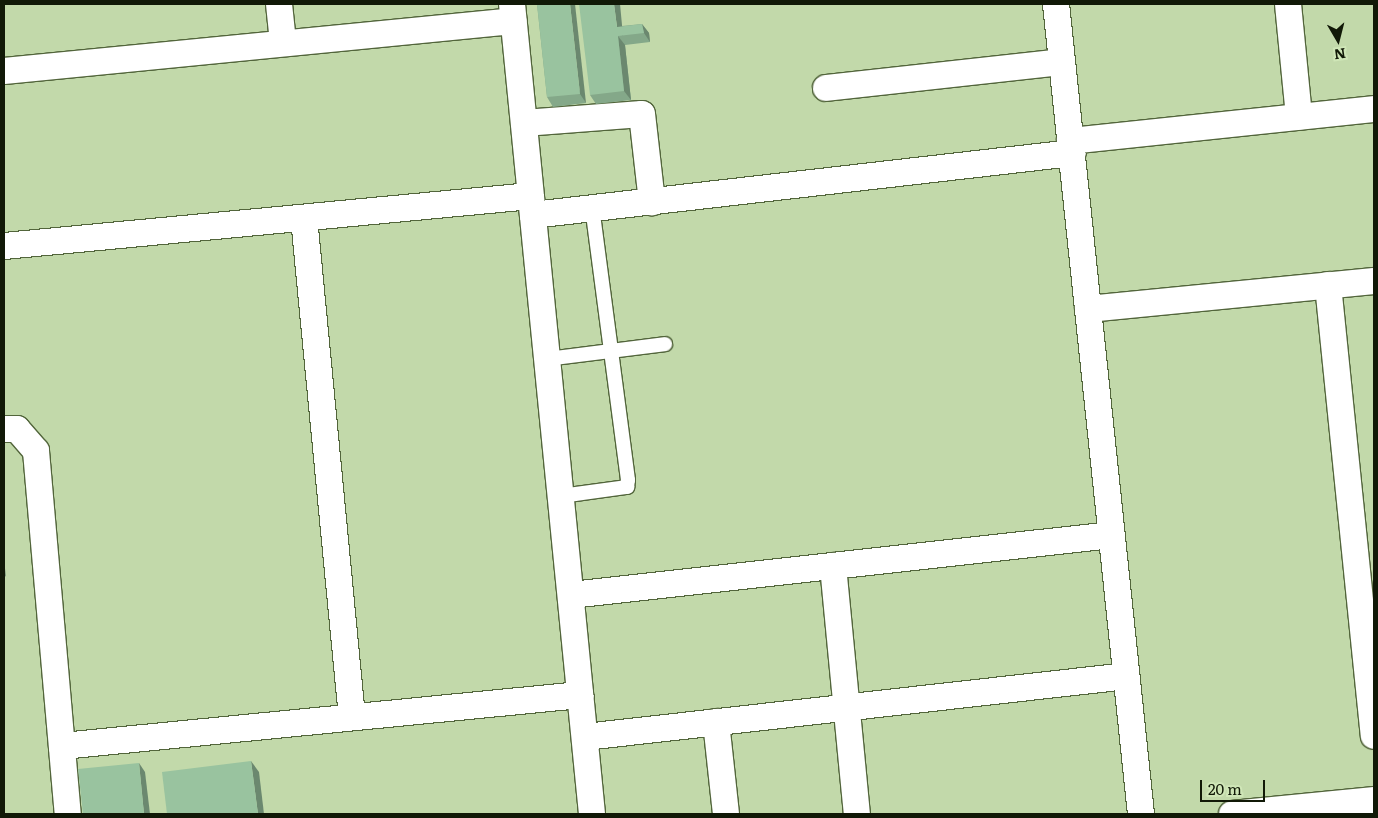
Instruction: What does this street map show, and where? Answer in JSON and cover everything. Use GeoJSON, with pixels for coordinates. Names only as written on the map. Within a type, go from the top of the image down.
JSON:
{"type":"FeatureCollection","features":[{"type":"Feature","properties":{"kind":"street"},"geometry":{"type":"LineString","coordinates":[[279,4],[283,43]]}},
{"type":"Feature","properties":{"kind":"street"},"geometry":{"type":"LineString","coordinates":[[1056,4],[1141,814]]}},
{"type":"Feature","properties":{"kind":"street"},"geometry":{"type":"LineString","coordinates":[[1288,4],[1300,116]]}},
{"type":"Feature","properties":{"kind":"street"},"geometry":{"type":"LineString","coordinates":[[4,71],[283,43],[513,12],[592,814]]}},
{"type":"Feature","properties":{"kind":"street"},"geometry":{"type":"LineString","coordinates":[[826,88],[1062,62]]}},
{"type":"Feature","properties":{"kind":"street"},"geometry":{"type":"LineString","coordinates":[[4,242],[304,218],[532,205],[592,208],[652,202],[1300,116],[1374,108]]}},
{"type":"Feature","properties":{"kind":"street"},"geometry":{"type":"LineString","coordinates":[[524,122],[642,114],[652,202]]}},
{"type":"Feature","properties":{"kind":"street"},"geometry":{"type":"LineString","coordinates":[[304,218],[352,717]]}},
{"type":"Feature","properties":{"kind":"street"},"geometry":{"type":"LineString","coordinates":[[1088,310],[1328,284],[1374,282]]}},
{"type":"Feature","properties":{"kind":"street"},"geometry":{"type":"LineString","coordinates":[[1328,284],[1368,621],[1374,736]]}},
{"type":"Feature","properties":{"kind":"street"},"geometry":{"type":"LineString","coordinates":[[4,429],[17,429],[36,451],[68,814]]}},
{"type":"Feature","properties":{"kind":"street"},"geometry":{"type":"LineString","coordinates":[[570,594],[1112,535]]}},
{"type":"Feature","properties":{"kind":"street"},"geometry":{"type":"LineString","coordinates":[[833,566],[857,814]]}},
{"type":"Feature","properties":{"kind":"street"},"geometry":{"type":"LineString","coordinates":[[585,737],[1127,676]]}},
{"type":"Feature","properties":{"kind":"street"},"geometry":{"type":"LineString","coordinates":[[62,746],[580,695]]}},
{"type":"Feature","properties":{"kind":"street"},"geometry":{"type":"LineString","coordinates":[[716,722],[726,814]]}},
{"type":"Feature","properties":{"kind":"street"},"geometry":{"type":"LineString","coordinates":[[1232,814],[1374,800]]}},
{"type":"Feature","properties":{"kind":"lane"},"geometry":{"type":"LineString","coordinates":[[561,496],[627,487],[592,208]]}},
{"type":"Feature","properties":{"kind":"lane"},"geometry":{"type":"LineString","coordinates":[[547,359],[665,344]]}},
{"type":"Feature","properties":{"kind":"building"},"geometry":{"type":"Polygon","coordinates":[[[537,4],[570,4],[580,94],[547,97],[537,4]]]}},
{"type":"Feature","properties":{"kind":"building"},"geometry":{"type":"Polygon","coordinates":[[[579,4],[614,4],[617,27],[642,24],[644,33],[618,36],[624,91],[590,95],[579,4]]]}},
{"type":"Feature","properties":{"kind":"building"},"geometry":{"type":"Polygon","coordinates":[[[251,761],[258,814],[167,814],[162,772],[251,761]]]}},
{"type":"Feature","properties":{"kind":"building"},"geometry":{"type":"Polygon","coordinates":[[[139,763],[144,814],[83,814],[78,769],[139,763]]]}}]}
